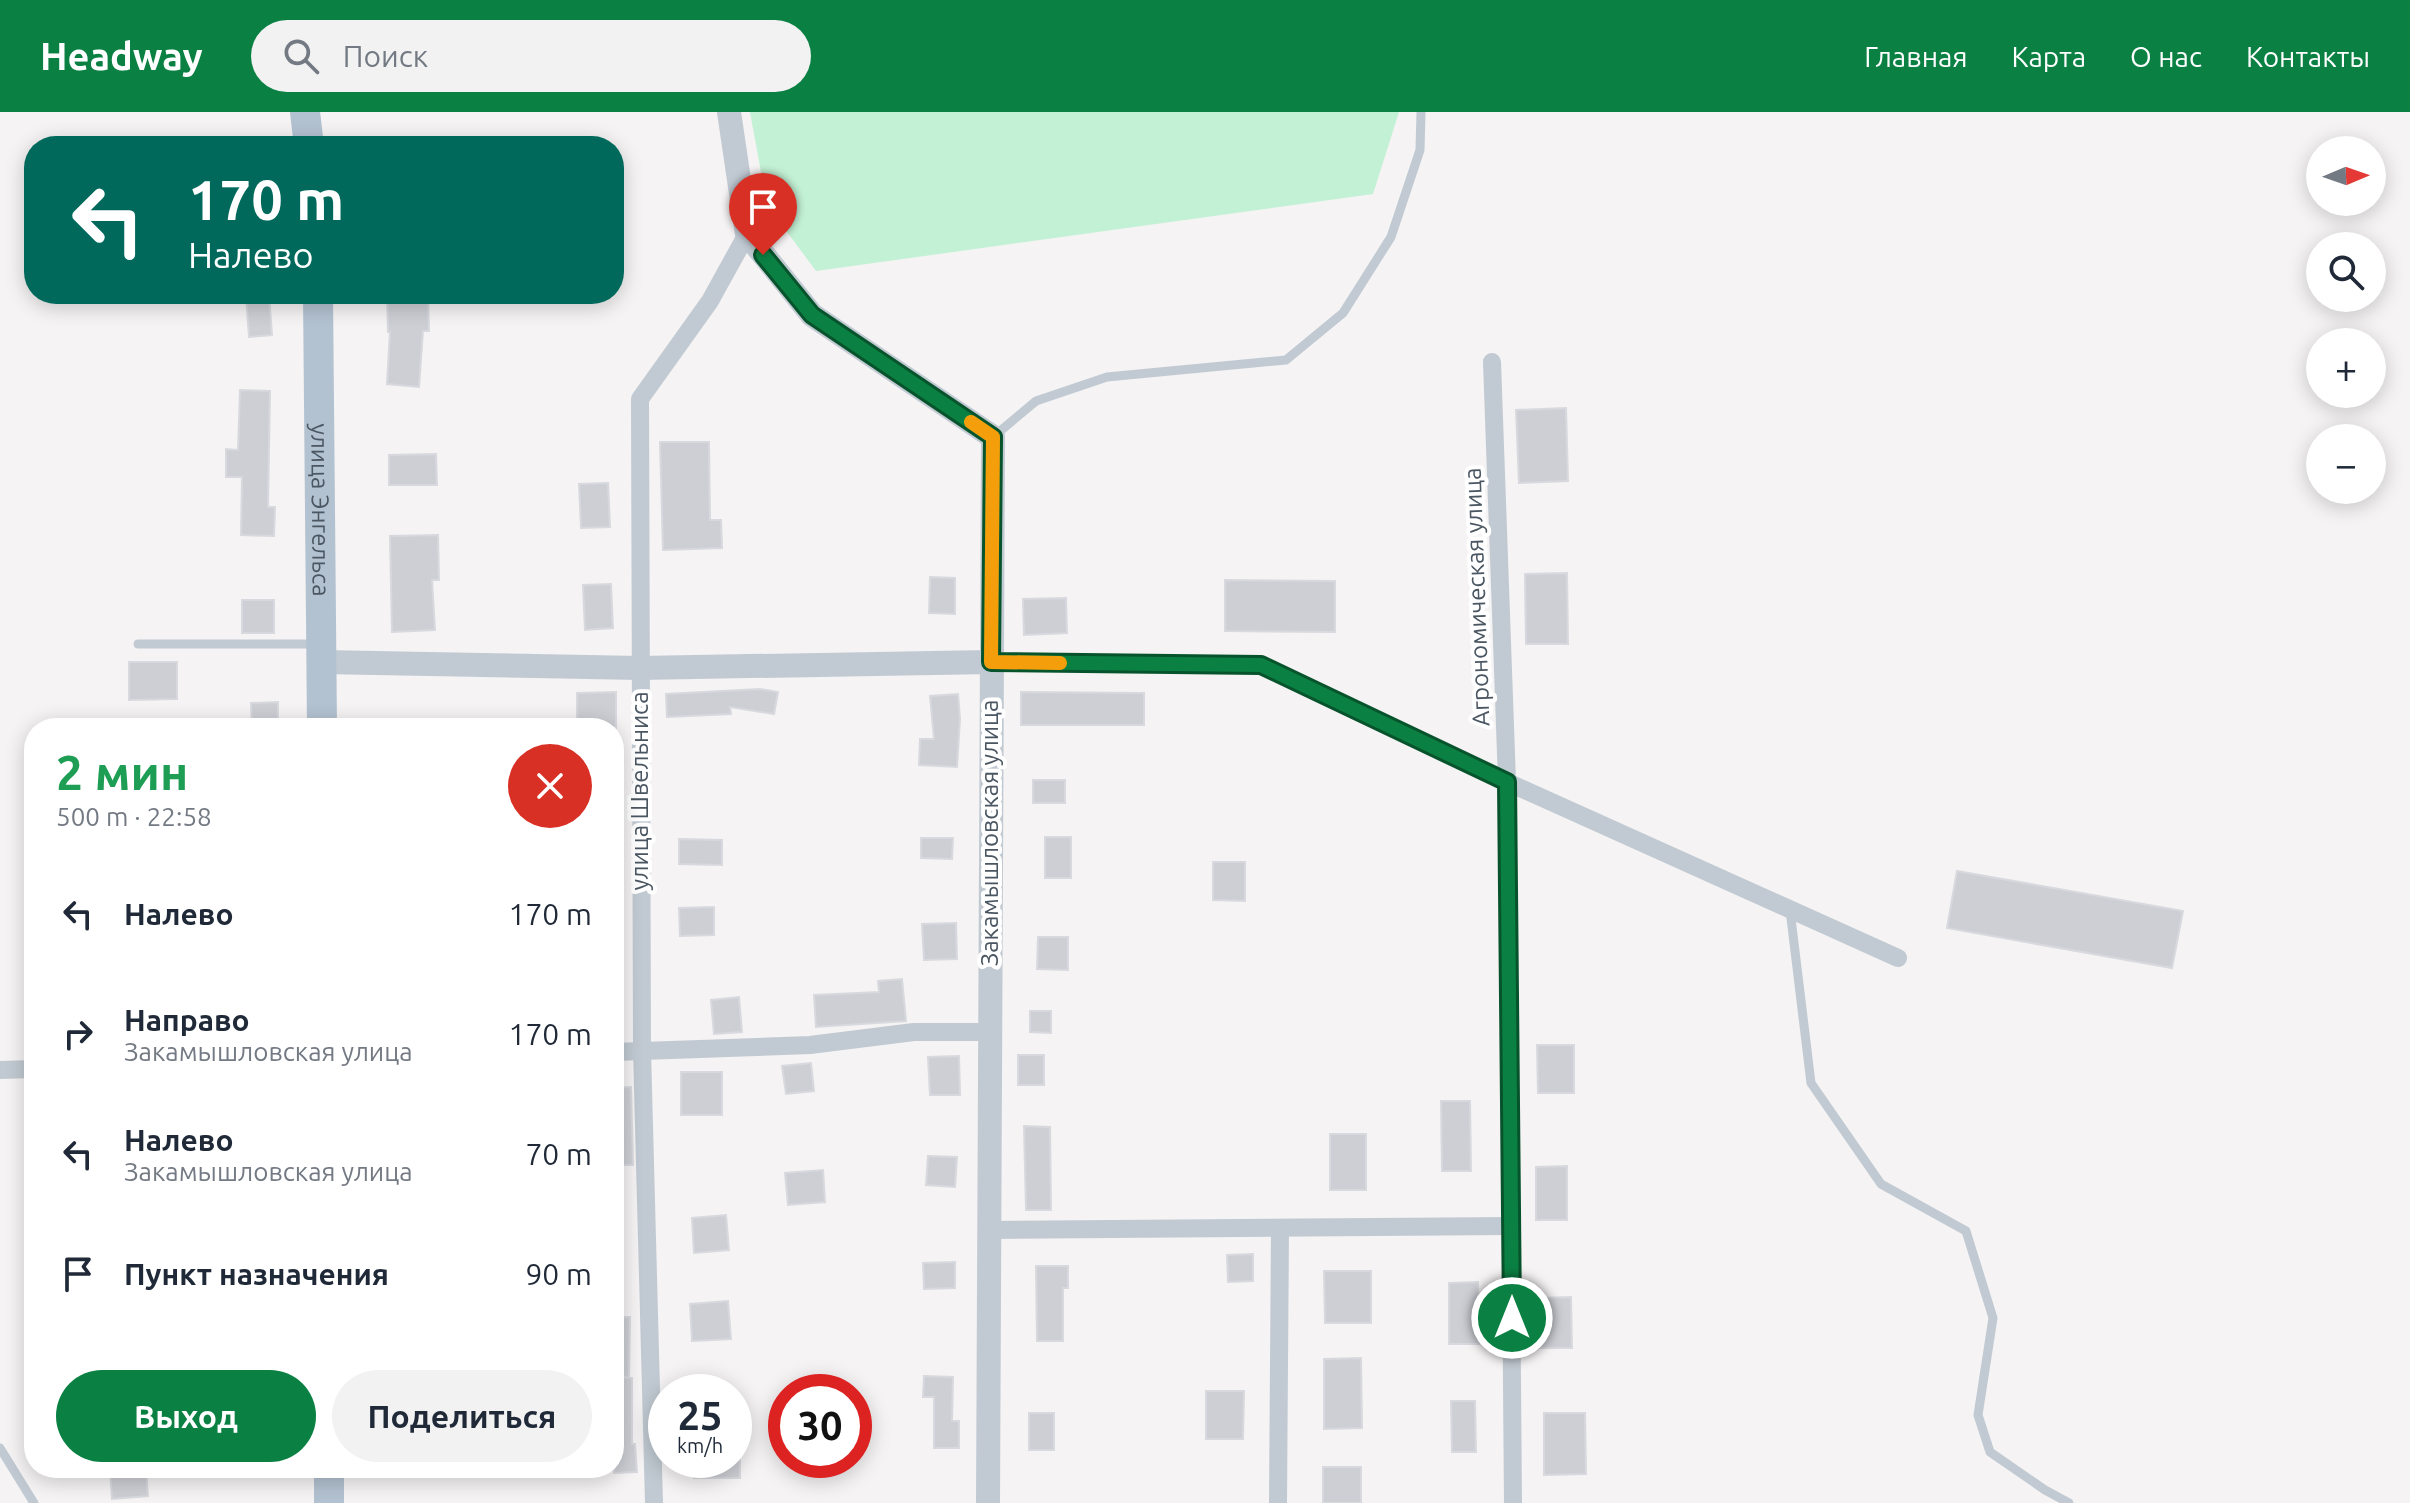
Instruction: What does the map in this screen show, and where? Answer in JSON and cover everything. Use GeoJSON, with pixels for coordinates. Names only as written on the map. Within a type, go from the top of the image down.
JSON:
{"type":"FeatureCollection","features":[{"type":"Feature","properties":{"kind":"main road"},"geometry":{"type":"LineString","coordinates":[[305,112],[308,136]]}},
{"type":"Feature","properties":{"kind":"main road","name":"улица Энгельса"},"geometry":{"type":"LineString","coordinates":[[318,304],[322,718]]}},
{"type":"Feature","properties":{"kind":"main road"},"geometry":{"type":"LineString","coordinates":[[329,1478],[329,1503]]}},
{"type":"Feature","properties":{"kind":"street"},"geometry":{"type":"LineString","coordinates":[[729,112],[747,234],[812,315],[993,437]]}},
{"type":"Feature","properties":{"kind":"street","name":"улица Швельниса"},"geometry":{"type":"LineString","coordinates":[[654,1503],[642,1050],[640,399],[710,301],[747,234]]}},
{"type":"Feature","properties":{"kind":"street","name":"Агрономическая улица"},"geometry":{"type":"LineString","coordinates":[[1492,362],[1507,782],[1513,1503]]}},
{"type":"Feature","properties":{"kind":"street","name":"Закамышловская улица"},"geometry":{"type":"LineString","coordinates":[[988,1503],[993,437]]}},
{"type":"Feature","properties":{"kind":"street"},"geometry":{"type":"LineString","coordinates":[[321,653],[639,668],[991,662],[1261,665],[1507,782],[1898,958]]}},
{"type":"Feature","properties":{"kind":"street"},"geometry":{"type":"LineString","coordinates":[[624,1051],[810,1045],[914,1032],[989,1032]]}},
{"type":"Feature","properties":{"kind":"street"},"geometry":{"type":"LineString","coordinates":[[0,1070],[24,1069]]}},
{"type":"Feature","properties":{"kind":"street"},"geometry":{"type":"LineString","coordinates":[[988,1230],[1511,1226]]}},
{"type":"Feature","properties":{"kind":"street"},"geometry":{"type":"LineString","coordinates":[[1278,1503],[1280,1228]]}},
{"type":"Feature","properties":{"kind":"lane"},"geometry":{"type":"LineString","coordinates":[[993,437],[1036,401],[1107,377],[1286,360],[1343,313],[1391,237],[1420,150],[1421,112]]}},
{"type":"Feature","properties":{"kind":"lane"},"geometry":{"type":"LineString","coordinates":[[138,644],[321,653]]}},
{"type":"Feature","properties":{"kind":"lane"},"geometry":{"type":"LineString","coordinates":[[1790,909],[1811,1083],[1881,1184],[1966,1231],[1993,1318],[1978,1415],[1990,1452],[2069,1503]]}},
{"type":"Feature","properties":{"kind":"lane"},"geometry":{"type":"LineString","coordinates":[[0,1448],[34,1503]]}},
{"type":"Feature","properties":{"kind":"green space"},"geometry":{"type":"Polygon","coordinates":[[[750,112],[1399,112],[1373,194],[816,271],[767,205],[750,112]]]}},
{"type":"Feature","properties":{"kind":"building"},"geometry":{"type":"Polygon","coordinates":[[[247,304],[270,304],[272,335],[249,337],[247,304]]]}},
{"type":"Feature","properties":{"kind":"building"},"geometry":{"type":"Polygon","coordinates":[[[387,304],[428,304],[429,331],[423,331],[419,387],[387,384],[387,304]]]}},
{"type":"Feature","properties":{"kind":"building"},"geometry":{"type":"Polygon","coordinates":[[[240,390],[270,391],[268,507],[275,507],[274,536],[241,535],[242,477],[226,477],[226,449],[238,450],[240,390]]]}},
{"type":"Feature","properties":{"kind":"building"},"geometry":{"type":"Polygon","coordinates":[[[1566,408],[1568,481],[1519,483],[1516,410],[1566,408]]]}},
{"type":"Feature","properties":{"kind":"building"},"geometry":{"type":"Polygon","coordinates":[[[660,442],[709,442],[710,520],[721,520],[722,548],[663,550],[660,442]]]}},
{"type":"Feature","properties":{"kind":"building"},"geometry":{"type":"Polygon","coordinates":[[[436,454],[437,485],[389,485],[389,455],[436,454]]]}},
{"type":"Feature","properties":{"kind":"building"},"geometry":{"type":"Polygon","coordinates":[[[608,483],[610,527],[581,528],[579,484],[608,483]]]}},
{"type":"Feature","properties":{"kind":"building"},"geometry":{"type":"Polygon","coordinates":[[[438,535],[439,580],[432,580],[435,630],[392,632],[390,536],[438,535]]]}},
{"type":"Feature","properties":{"kind":"building"},"geometry":{"type":"Polygon","coordinates":[[[1567,573],[1568,644],[1526,644],[1525,574],[1567,573]]]}},
{"type":"Feature","properties":{"kind":"building"},"geometry":{"type":"Polygon","coordinates":[[[930,577],[955,578],[955,614],[929,613],[930,577]]]}},
{"type":"Feature","properties":{"kind":"building"},"geometry":{"type":"Polygon","coordinates":[[[1225,580],[1335,581],[1335,632],[1225,631],[1225,580]]]}},
{"type":"Feature","properties":{"kind":"building"},"geometry":{"type":"Polygon","coordinates":[[[611,584],[613,628],[585,630],[583,585],[611,584]]]}},
{"type":"Feature","properties":{"kind":"building"},"geometry":{"type":"Polygon","coordinates":[[[1066,598],[1067,633],[1024,635],[1023,599],[1066,598]]]}},
{"type":"Feature","properties":{"kind":"building"},"geometry":{"type":"Polygon","coordinates":[[[242,600],[274,600],[274,633],[242,633],[242,600]]]}},
{"type":"Feature","properties":{"kind":"building"},"geometry":{"type":"Polygon","coordinates":[[[129,662],[177,662],[177,699],[129,700],[129,662]]]}},
{"type":"Feature","properties":{"kind":"building"},"geometry":{"type":"Polygon","coordinates":[[[760,689],[778,692],[774,714],[730,707],[731,714],[667,717],[666,694],[760,689]]]}},
{"type":"Feature","properties":{"kind":"building"},"geometry":{"type":"Polygon","coordinates":[[[616,692],[616,718],[577,718],[577,693],[616,692]]]}},
{"type":"Feature","properties":{"kind":"building"},"geometry":{"type":"Polygon","coordinates":[[[1021,692],[1144,693],[1144,725],[1021,725],[1021,692]]]}},
{"type":"Feature","properties":{"kind":"building"},"geometry":{"type":"Polygon","coordinates":[[[958,694],[957,767],[919,765],[920,739],[934,739],[930,696],[958,694]]]}},
{"type":"Feature","properties":{"kind":"building"},"geometry":{"type":"Polygon","coordinates":[[[278,702],[278,718],[252,718],[251,703],[278,702]]]}},
{"type":"Feature","properties":{"kind":"building"},"geometry":{"type":"Polygon","coordinates":[[[1033,780],[1065,780],[1065,803],[1033,803],[1033,780]]]}},
{"type":"Feature","properties":{"kind":"building"},"geometry":{"type":"Polygon","coordinates":[[[1045,837],[1071,837],[1071,878],[1045,878],[1045,837]]]}},
{"type":"Feature","properties":{"kind":"building"},"geometry":{"type":"Polygon","coordinates":[[[921,838],[953,838],[952,859],[921,858],[921,838]]]}},
{"type":"Feature","properties":{"kind":"building"},"geometry":{"type":"Polygon","coordinates":[[[679,839],[722,840],[722,865],[679,864],[679,839]]]}},
{"type":"Feature","properties":{"kind":"building"},"geometry":{"type":"Polygon","coordinates":[[[1213,862],[1245,862],[1245,901],[1213,900],[1213,862]]]}},
{"type":"Feature","properties":{"kind":"building"},"geometry":{"type":"Polygon","coordinates":[[[1957,871],[2183,911],[2172,968],[1947,928],[1957,871]]]}},
{"type":"Feature","properties":{"kind":"building"},"geometry":{"type":"Polygon","coordinates":[[[714,907],[714,935],[680,936],[679,908],[714,907]]]}},
{"type":"Feature","properties":{"kind":"building"},"geometry":{"type":"Polygon","coordinates":[[[956,923],[957,959],[924,960],[922,924],[956,923]]]}},
{"type":"Feature","properties":{"kind":"building"},"geometry":{"type":"Polygon","coordinates":[[[1038,937],[1068,937],[1068,970],[1037,969],[1038,937]]]}},
{"type":"Feature","properties":{"kind":"building"},"geometry":{"type":"Polygon","coordinates":[[[902,979],[906,1021],[816,1027],[814,995],[879,992],[878,981],[902,979]]]}},
{"type":"Feature","properties":{"kind":"building"},"geometry":{"type":"Polygon","coordinates":[[[739,997],[742,1032],[714,1034],[711,1000],[739,997]]]}},
{"type":"Feature","properties":{"kind":"building"},"geometry":{"type":"Polygon","coordinates":[[[1030,1011],[1051,1011],[1051,1033],[1030,1032],[1030,1011]]]}},
{"type":"Feature","properties":{"kind":"building"},"geometry":{"type":"Polygon","coordinates":[[[1537,1045],[1574,1045],[1574,1093],[1538,1093],[1537,1045]]]}},
{"type":"Feature","properties":{"kind":"building"},"geometry":{"type":"Polygon","coordinates":[[[1018,1055],[1044,1055],[1044,1085],[1018,1085],[1018,1055]]]}},
{"type":"Feature","properties":{"kind":"building"},"geometry":{"type":"Polygon","coordinates":[[[959,1056],[960,1095],[930,1095],[928,1057],[959,1056]]]}},
{"type":"Feature","properties":{"kind":"building"},"geometry":{"type":"Polygon","coordinates":[[[811,1063],[814,1091],[786,1094],[782,1066],[811,1063]]]}},
{"type":"Feature","properties":{"kind":"building"},"geometry":{"type":"Polygon","coordinates":[[[681,1072],[722,1072],[722,1115],[681,1115],[681,1072]]]}},
{"type":"Feature","properties":{"kind":"building"},"geometry":{"type":"Polygon","coordinates":[[[624,1087],[631,1087],[633,1165],[624,1165],[624,1087]]]}},
{"type":"Feature","properties":{"kind":"building"},"geometry":{"type":"Polygon","coordinates":[[[1441,1101],[1470,1101],[1471,1171],[1442,1171],[1441,1101]]]}},
{"type":"Feature","properties":{"kind":"building"},"geometry":{"type":"Polygon","coordinates":[[[1024,1126],[1050,1127],[1051,1210],[1026,1210],[1024,1126]]]}},
{"type":"Feature","properties":{"kind":"building"},"geometry":{"type":"Polygon","coordinates":[[[1330,1134],[1366,1134],[1366,1190],[1330,1190],[1330,1134]]]}},
{"type":"Feature","properties":{"kind":"building"},"geometry":{"type":"Polygon","coordinates":[[[928,1156],[957,1157],[955,1187],[926,1185],[928,1156]]]}},
{"type":"Feature","properties":{"kind":"building"},"geometry":{"type":"Polygon","coordinates":[[[1567,1166],[1567,1220],[1536,1220],[1536,1167],[1567,1166]]]}},
{"type":"Feature","properties":{"kind":"building"},"geometry":{"type":"Polygon","coordinates":[[[823,1170],[825,1202],[788,1205],[785,1173],[823,1170]]]}},
{"type":"Feature","properties":{"kind":"building"},"geometry":{"type":"Polygon","coordinates":[[[726,1215],[729,1250],[694,1253],[692,1218],[726,1215]]]}},
{"type":"Feature","properties":{"kind":"building"},"geometry":{"type":"Polygon","coordinates":[[[1253,1254],[1253,1281],[1228,1282],[1227,1255],[1253,1254]]]}},
{"type":"Feature","properties":{"kind":"building"},"geometry":{"type":"Polygon","coordinates":[[[955,1262],[955,1288],[924,1289],[923,1263],[955,1262]]]}},
{"type":"Feature","properties":{"kind":"building"},"geometry":{"type":"Polygon","coordinates":[[[1036,1266],[1068,1266],[1068,1288],[1063,1288],[1063,1341],[1037,1341],[1036,1266]]]}},
{"type":"Feature","properties":{"kind":"building"},"geometry":{"type":"Polygon","coordinates":[[[1324,1271],[1371,1271],[1371,1323],[1325,1323],[1324,1271]]]}},
{"type":"Feature","properties":{"kind":"building"},"geometry":{"type":"Polygon","coordinates":[[[1478,1282],[1479,1344],[1449,1344],[1449,1283],[1478,1282]]]}},
{"type":"Feature","properties":{"kind":"building"},"geometry":{"type":"Polygon","coordinates":[[[1571,1297],[1572,1348],[1539,1348],[1539,1298],[1571,1297]]]}},
{"type":"Feature","properties":{"kind":"building"},"geometry":{"type":"Polygon","coordinates":[[[728,1301],[731,1339],[692,1341],[690,1304],[728,1301]]]}},
{"type":"Feature","properties":{"kind":"building"},"geometry":{"type":"Polygon","coordinates":[[[624,1317],[630,1317],[629,1377],[624,1377],[624,1317]]]}},
{"type":"Feature","properties":{"kind":"building"},"geometry":{"type":"Polygon","coordinates":[[[1361,1358],[1362,1428],[1324,1429],[1324,1359],[1361,1358]]]}},
{"type":"Feature","properties":{"kind":"building"},"geometry":{"type":"Polygon","coordinates":[[[924,1376],[953,1377],[952,1421],[959,1421],[959,1448],[934,1448],[934,1397],[923,1397],[924,1376]]]}},
{"type":"Feature","properties":{"kind":"building"},"geometry":{"type":"Polygon","coordinates":[[[624,1378],[632,1378],[632,1444],[635,1444],[637,1472],[624,1473],[624,1378]]]}},
{"type":"Feature","properties":{"kind":"building"},"geometry":{"type":"Polygon","coordinates":[[[1206,1391],[1244,1391],[1243,1439],[1206,1439],[1206,1391]]]}},
{"type":"Feature","properties":{"kind":"building"},"geometry":{"type":"Polygon","coordinates":[[[1451,1401],[1475,1401],[1476,1452],[1452,1452],[1451,1401]]]}},
{"type":"Feature","properties":{"kind":"building"},"geometry":{"type":"Polygon","coordinates":[[[1029,1413],[1054,1413],[1054,1450],[1029,1450],[1029,1413]]]}},
{"type":"Feature","properties":{"kind":"building"},"geometry":{"type":"Polygon","coordinates":[[[1544,1413],[1585,1413],[1586,1474],[1544,1475],[1544,1413]]]}},
{"type":"Feature","properties":{"kind":"building"},"geometry":{"type":"Polygon","coordinates":[[[1323,1467],[1361,1467],[1361,1503],[1323,1503],[1323,1467]]]}},
{"type":"Feature","properties":{"kind":"building"},"geometry":{"type":"Polygon","coordinates":[[[111,1478],[147,1478],[148,1496],[112,1499],[111,1478]]]}},
{"type":"Feature","properties":{"kind":"slow traffic"},"geometry":{"type":"LineString","coordinates":[[971,422],[993,437],[991,662],[1060,663]]}},
{"type":"Feature","properties":{"kind":"route"},"geometry":{"type":"LineString","coordinates":[[763,255],[812,315],[993,437],[991,662],[1261,665],[1507,782],[1512,1318]]}}]}
